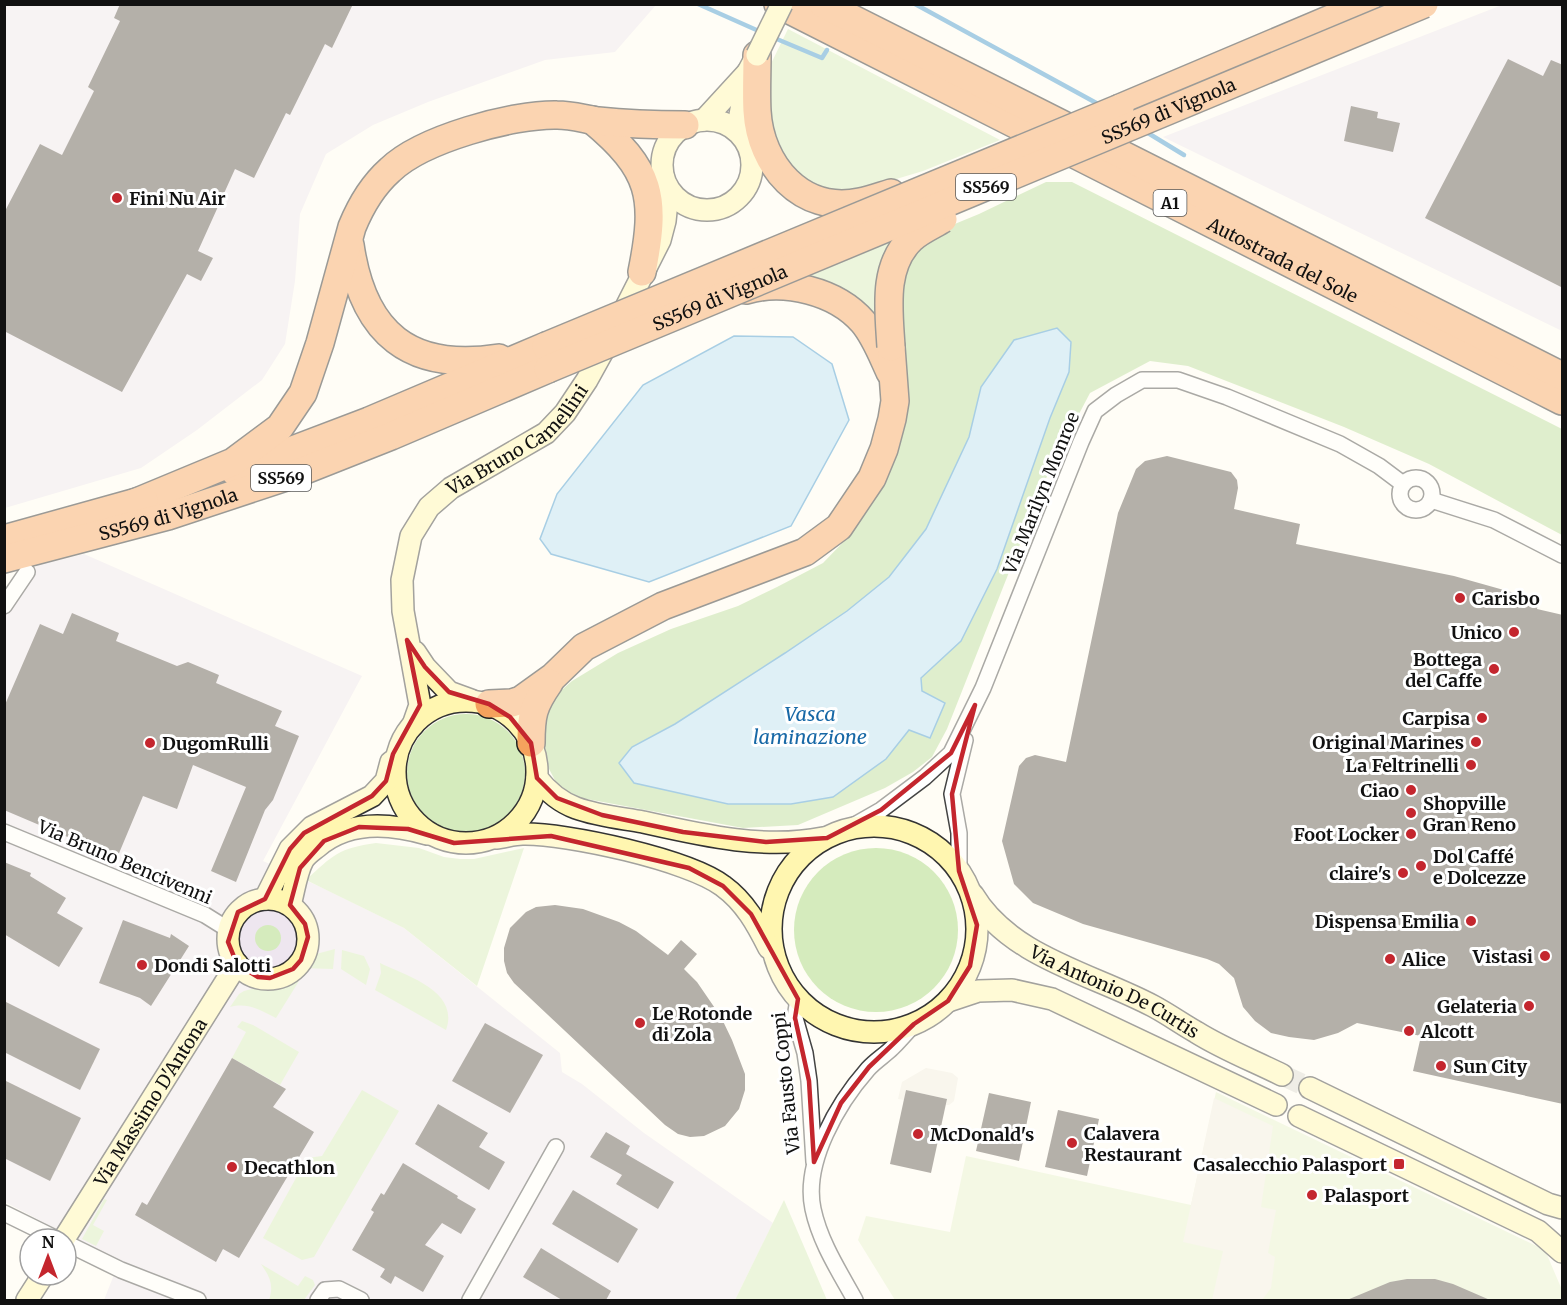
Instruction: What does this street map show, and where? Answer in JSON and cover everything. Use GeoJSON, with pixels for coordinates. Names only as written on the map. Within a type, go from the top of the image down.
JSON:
{"type":"FeatureCollection","features":[{"type":"Feature","properties":{"kind":"highway","name":"Autostrada del Sole"},"geometry":{"type":"LineString","coordinates":[[780,4],[1563,401]]}},
{"type":"Feature","properties":{"kind":"highway","name":"Autostrada del Sole"},"geometry":{"type":"LineString","coordinates":[[823,4],[1563,376]]}},
{"type":"Feature","properties":{"kind":"highway","name":"SS569 di Vignola"},"geometry":{"type":"LineString","coordinates":[[16,566],[295,474],[391,436],[540,356],[945,180],[1366,4]]}},
{"type":"Feature","properties":{"kind":"highway","name":"SS569 di Vignola"},"geometry":{"type":"LineString","coordinates":[[4,539],[127,506],[224,476],[540,356],[714,299],[1424,4]]}},
{"type":"Feature","properties":{"kind":"highway"},"geometry":{"type":"LineString","coordinates":[[752,64],[762,141],[774,166],[787,182],[805,195],[828,203],[858,203],[899,190],[945,180]]}},
{"type":"Feature","properties":{"kind":"highway"},"geometry":{"type":"LineString","coordinates":[[127,506],[233,462],[280,428],[303,393],[359,208],[373,188],[391,169],[408,156],[463,133],[524,117],[577,116],[638,125],[694,123]]}},
{"type":"Feature","properties":{"kind":"highway"},"geometry":{"type":"LineString","coordinates":[[485,703],[512,704],[521,700],[553,677],[584,647],[663,606],[805,552],[839,526],[872,478],[884,449],[892,419],[895,401],[889,318],[890,274],[896,259],[912,237],[943,219],[1028,182],[1150,118]]}},
{"type":"Feature","properties":{"kind":"highway"},"geometry":{"type":"LineString","coordinates":[[592,120],[626,152],[643,177],[649,197],[650,224],[642,273]]}},
{"type":"Feature","properties":{"kind":"highway"},"geometry":{"type":"LineString","coordinates":[[349,238],[354,273],[363,298],[384,329],[410,350],[444,361],[481,361],[540,356]]}},
{"type":"Feature","properties":{"kind":"highway"},"geometry":{"type":"LineString","coordinates":[[714,299],[751,288],[771,285],[810,289],[831,298],[863,321],[893,378]]}},
{"type":"Feature","properties":{"kind":"highway"},"geometry":{"type":"LineString","coordinates":[[531,743],[531,717],[534,707],[553,677]]}},
{"type":"Feature","properties":{"kind":"street"},"geometry":{"type":"LineString","coordinates":[[737,131],[752,64],[780,4]]}},
{"type":"Feature","properties":{"kind":"street"},"geometry":{"type":"LineString","coordinates":[[660,240],[668,202],[661,166],[665,147],[677,131],[694,123],[752,64]]}},
{"type":"Feature","properties":{"kind":"street"},"geometry":{"type":"LineString","coordinates":[[663,177],[667,188],[684,205],[696,210],[708,211],[731,204],[741,196],[750,181],[753,163],[750,151],[745,140],[737,131],[722,122],[694,123]]}},
{"type":"Feature","properties":{"kind":"street"},"geometry":{"type":"LineString","coordinates":[[660,240],[674,227],[708,211]]}},
{"type":"Feature","properties":{"kind":"street","name":"Via Bruno Camellini"},"geometry":{"type":"LineString","coordinates":[[413,725],[420,705],[407,640],[402,580],[411,536],[429,507],[450,488],[546,433],[565,413],[603,352],[660,240]]}},
{"type":"Feature","properties":{"kind":"street","name":"Via Marilyn Monroe"},"geometry":{"type":"LineString","coordinates":[[836,834],[881,810],[926,777],[951,753],[975,705],[1095,411],[1116,394],[1142,380],[1178,380],[1227,397],[1340,444],[1403,484]]}},
{"type":"Feature","properties":{"kind":"street"},"geometry":{"type":"LineString","coordinates":[[1412,478],[1422,479],[1430,487],[1431,500],[1422,509],[1417,510],[1407,508],[1399,494],[1403,484],[1412,478]]}},
{"type":"Feature","properties":{"kind":"street"},"geometry":{"type":"LineString","coordinates":[[1431,500],[1494,520],[1563,555]]}},
{"type":"Feature","properties":{"kind":"street"},"geometry":{"type":"LineString","coordinates":[[4,606],[16,566]]}},
{"type":"Feature","properties":{"kind":"street","name":"Via Bruno Camellini"},"geometry":{"type":"LineString","coordinates":[[407,640],[424,668],[449,692],[485,703]]}},
{"type":"Feature","properties":{"kind":"street"},"geometry":{"type":"LineString","coordinates":[[265,899],[290,849],[312,827],[372,796],[386,781],[393,754],[413,725],[428,712],[441,706],[460,702],[485,703],[510,717],[531,743],[537,778],[532,797],[523,814],[509,828],[492,838]]}},
{"type":"Feature","properties":{"kind":"street","name":"Via Marilyn Monroe"},"geometry":{"type":"LineString","coordinates":[[963,878],[959,833],[952,794],[958,763],[975,705]]}},
{"type":"Feature","properties":{"kind":"street"},"geometry":{"type":"LineString","coordinates":[[401,743],[395,761],[395,779],[399,797],[408,813],[420,827],[436,837]]}},
{"type":"Feature","properties":{"kind":"street"},"geometry":{"type":"LineString","coordinates":[[290,905],[304,859],[337,833],[360,827],[385,825],[408,829],[454,843],[474,843],[522,834],[551,836],[615,848],[689,868],[723,886],[751,914],[784,980],[798,999],[811,1011],[843,1028],[879,1032],[914,1024],[932,1014],[948,1001],[966,975],[976,945],[977,925],[974,904],[963,878],[942,852],[921,838],[897,829],[871,826],[803,842],[766,842],[683,832],[575,807],[556,798],[537,778]]}},
{"type":"Feature","properties":{"kind":"street","name":"Via Bruno Bencivenni"},"geometry":{"type":"LineString","coordinates":[[4,832],[204,915],[229,930]]}},
{"type":"Feature","properties":{"kind":"street"},"geometry":{"type":"LineString","coordinates":[[775,958],[771,923],[773,905],[779,889],[798,859],[812,847],[836,834]]}},
{"type":"Feature","properties":{"kind":"street","name":"Via Antonio De Curtis"},"geometry":{"type":"LineString","coordinates":[[963,878],[982,910],[1019,942],[1053,961],[1153,1006],[1198,1034],[1282,1075]]}},
{"type":"Feature","properties":{"kind":"street"},"geometry":{"type":"LineString","coordinates":[[265,899],[278,900],[290,905],[302,919],[308,937],[301,960],[288,973],[270,978],[258,977],[246,972],[237,964],[229,948],[229,930],[238,912],[246,905],[265,899]]}},
{"type":"Feature","properties":{"kind":"street","name":"Via Massimo D'Antona"},"geometry":{"type":"LineString","coordinates":[[71,1227],[237,964]]}},
{"type":"Feature","properties":{"kind":"street","name":"Via Antonio De Curtis"},"geometry":{"type":"LineString","coordinates":[[948,1001],[978,991],[1012,990],[1052,999],[1276,1105]]}},
{"type":"Feature","properties":{"kind":"street","name":"Via Fausto Coppi"},"geometry":{"type":"LineString","coordinates":[[798,999],[795,1018],[805,1053],[809,1081],[814,1162],[812,1208],[823,1240],[855,1300]]}},
{"type":"Feature","properties":{"kind":"street","name":"Via Fausto Coppi"},"geometry":{"type":"LineString","coordinates":[[814,1162],[841,1103],[869,1067],[891,1049],[914,1024]]}},
{"type":"Feature","properties":{"kind":"street"},"geometry":{"type":"LineString","coordinates":[[1310,1088],[1548,1204],[1563,1208]]}},
{"type":"Feature","properties":{"kind":"street"},"geometry":{"type":"LineString","coordinates":[[1299,1116],[1538,1232],[1563,1252]]}},
{"type":"Feature","properties":{"kind":"street"},"geometry":{"type":"LineString","coordinates":[[470,1300],[556,1147]]}},
{"type":"Feature","properties":{"kind":"street"},"geometry":{"type":"LineString","coordinates":[[4,1213],[33,1227]]}},
{"type":"Feature","properties":{"kind":"street"},"geometry":{"type":"LineString","coordinates":[[78,1249],[121,1270],[198,1300]]}},
{"type":"Feature","properties":{"kind":"street"},"geometry":{"type":"LineString","coordinates":[[27,1300],[35,1287]]}},
{"type":"Feature","properties":{"kind":"street"},"geometry":{"type":"LineString","coordinates":[[318,1300],[325,1290],[339,1289],[361,1300]]}},
{"type":"Feature","properties":{"kind":"highlighted area"},"geometry":{"type":"Polygon","coordinates":[[[407,640],[425,667],[449,692],[489,704],[510,717],[531,743],[537,778],[557,798],[602,815],[683,832],[766,842],[827,838],[881,810],[951,753],[975,705],[952,794],[959,871],[977,925],[970,966],[948,1001],[914,1024],[869,1067],[841,1103],[814,1162],[809,1081],[795,1018],[798,999],[751,914],[723,886],[689,868],[551,836],[454,843],[408,829],[359,827],[324,841],[300,868],[290,905],[305,924],[308,937],[301,960],[293,969],[270,978],[258,977],[237,964],[228,942],[238,912],[265,899],[290,849],[304,833],[372,796],[386,781],[393,754],[420,705],[407,640]]]}},
{"type":"Feature","properties":{"kind":"shaded area"},"geometry":{"type":"Polygon","coordinates":[[[5,5],[656,5],[615,52],[545,60],[428,102],[373,125],[326,154],[300,214],[295,281],[285,344],[262,380],[197,430],[141,468],[5,508],[5,5]]]}},
{"type":"Feature","properties":{"kind":"shaded area"},"geometry":{"type":"Polygon","coordinates":[[[1502,5],[1562,5],[1562,331],[1163,137],[1502,5]]]}},
{"type":"Feature","properties":{"kind":"shaded area"},"geometry":{"type":"Polygon","coordinates":[[[84,554],[362,676],[263,861],[404,928],[560,1053],[562,1072],[582,1084],[644,1133],[773,1223],[735,1300],[104,1300],[119,1262],[78,1240],[78,1227],[52,1227],[5,1202],[4,617],[37,565],[84,554]]]}},
{"type":"Feature","properties":{"kind":"shaded area"},"geometry":{"type":"Polygon","coordinates":[[[926,1068],[952,1073],[958,1078],[954,1101],[949,1105],[946,1105],[947,1099],[906,1090],[904,1100],[898,1099],[902,1082],[926,1068]]]}},
{"type":"Feature","properties":{"kind":"shaded area"},"geometry":{"type":"Polygon","coordinates":[[[1214,1098],[1273,1126],[1261,1207],[1276,1210],[1268,1253],[1275,1257],[1271,1288],[1262,1300],[1212,1300],[1223,1251],[1183,1242],[1214,1098]]]}},
{"type":"Feature","properties":{"kind":"green space"},"geometry":{"type":"Polygon","coordinates":[[[788,29],[1000,140],[923,171],[863,189],[824,191],[773,156],[762,82],[788,29]]]}},
{"type":"Feature","properties":{"kind":"green space"},"geometry":{"type":"Polygon","coordinates":[[[1046,182],[1072,182],[1562,429],[1562,535],[1429,464],[1344,427],[1188,366],[1150,361],[1090,393],[1049,471],[947,729],[932,757],[913,772],[885,788],[798,825],[743,828],[576,797],[558,786],[548,767],[543,747],[545,709],[572,681],[618,653],[671,629],[738,606],[823,563],[853,532],[876,494],[907,404],[906,366],[900,328],[902,268],[916,247],[945,228],[1046,182]]]}},
{"type":"Feature","properties":{"kind":"green space"},"geometry":{"type":"Polygon","coordinates":[[[901,232],[881,261],[875,300],[884,343],[792,279],[901,232]]]}},
{"type":"Feature","properties":{"kind":"green space"},"geometry":{"type":"Polygon","coordinates":[[[466,714],[489,718],[508,731],[521,750],[525,773],[521,796],[508,815],[489,828],[466,832],[443,828],[424,815],[411,796],[407,773],[411,750],[424,731],[443,718],[466,714]]]}},
{"type":"Feature","properties":{"kind":"green space"},"geometry":{"type":"Polygon","coordinates":[[[376,843],[419,848],[444,857],[460,859],[474,859],[524,848],[477,986],[404,928],[306,880],[337,854],[353,847],[376,843]]]}},
{"type":"Feature","properties":{"kind":"green space"},"geometry":{"type":"Polygon","coordinates":[[[876,848],[907,855],[934,872],[951,899],[958,930],[951,961],[934,988],[907,1005],[876,1012],[845,1005],[818,988],[801,961],[794,930],[801,899],[818,872],[845,855],[876,848]]]}},
{"type":"Feature","properties":{"kind":"green space"},"geometry":{"type":"Polygon","coordinates":[[[268,925],[277,929],[281,938],[277,947],[268,951],[259,947],[255,938],[259,929],[268,925]]]}},
{"type":"Feature","properties":{"kind":"green space"},"geometry":{"type":"Polygon","coordinates":[[[335,949],[333,969],[300,968],[316,954],[335,949]]]}},
{"type":"Feature","properties":{"kind":"green space"},"geometry":{"type":"Polygon","coordinates":[[[342,950],[364,956],[370,969],[366,985],[341,969],[342,950]]]}},
{"type":"Feature","properties":{"kind":"green space"},"geometry":{"type":"Polygon","coordinates":[[[380,963],[416,980],[438,995],[445,1005],[448,1016],[446,1030],[375,990],[381,973],[380,963]]]}},
{"type":"Feature","properties":{"kind":"green space"},"geometry":{"type":"Polygon","coordinates":[[[299,981],[276,1018],[248,1006],[230,1007],[244,991],[299,981]]]}},
{"type":"Feature","properties":{"kind":"green space"},"geometry":{"type":"Polygon","coordinates":[[[242,1021],[299,1052],[280,1085],[232,1058],[246,1032],[237,1027],[242,1021]]]}},
{"type":"Feature","properties":{"kind":"green space"},"geometry":{"type":"Polygon","coordinates":[[[362,1090],[399,1111],[314,1257],[302,1260],[263,1238],[307,1158],[322,1156],[362,1090]]]}},
{"type":"Feature","properties":{"kind":"green space","name":"Palasport"},"geometry":{"type":"Polygon","coordinates":[[[1216,1092],[1545,1250],[1562,1290],[1562,1300],[895,1300],[858,1240],[866,1216],[950,1232],[966,1156],[1191,1205],[1216,1092]]]}},
{"type":"Feature","properties":{"kind":"green space"},"geometry":{"type":"Polygon","coordinates":[[[104,1199],[107,1200],[93,1225],[104,1231],[96,1246],[82,1239],[104,1199]]]}},
{"type":"Feature","properties":{"kind":"green space"},"geometry":{"type":"Polygon","coordinates":[[[784,1200],[827,1300],[735,1300],[784,1200]]]}},
{"type":"Feature","properties":{"kind":"green space"},"geometry":{"type":"Polygon","coordinates":[[[261,1264],[298,1286],[305,1276],[313,1280],[315,1285],[304,1300],[269,1300],[270,1281],[261,1264]]]}},
{"type":"Feature","properties":{"kind":"water","name":"Vasca laminazione"},"geometry":{"type":"Polygon","coordinates":[[[1057,328],[1071,342],[1069,372],[1050,418],[997,569],[961,641],[921,678],[922,691],[945,703],[930,738],[909,730],[886,759],[833,797],[791,804],[728,804],[634,783],[619,763],[632,747],[675,724],[785,653],[847,611],[889,577],[926,529],[969,437],[981,387],[1014,340],[1057,328]]]}},
{"type":"Feature","properties":{"kind":"water"},"geometry":{"type":"Polygon","coordinates":[[[734,336],[793,337],[832,364],[849,420],[791,526],[649,582],[551,554],[540,539],[557,494],[643,385],[734,336]]]}},
{"type":"Feature","properties":{"kind":"building","name":"Fini Nu Air"},"geometry":{"type":"Polygon","coordinates":[[[120,4],[353,4],[332,48],[325,44],[290,115],[286,113],[254,178],[235,169],[198,251],[213,258],[201,281],[187,274],[122,392],[4,331],[4,213],[40,144],[62,155],[94,91],[88,87],[120,21],[114,18],[120,4]]]}},
{"type":"Feature","properties":{"kind":"building"},"geometry":{"type":"Polygon","coordinates":[[[1508,59],[1543,76],[1551,60],[1563,65],[1563,288],[1425,218],[1508,59]]]}},
{"type":"Feature","properties":{"kind":"building"},"geometry":{"type":"Polygon","coordinates":[[[1351,106],[1378,112],[1377,118],[1400,123],[1393,152],[1344,141],[1351,106]]]}},
{"type":"Feature","properties":{"kind":"building"},"geometry":{"type":"Polygon","coordinates":[[[1167,456],[1231,472],[1237,480],[1238,488],[1234,509],[1300,524],[1296,544],[1454,576],[1539,600],[1537,609],[1563,615],[1563,1104],[1413,1071],[1421,1036],[1357,1023],[1338,1033],[1314,1040],[1271,1033],[1255,1021],[1243,1007],[1234,978],[1219,964],[1083,924],[1033,903],[1014,884],[1002,841],[1019,766],[1026,758],[1035,755],[1066,762],[1118,513],[1136,469],[1145,461],[1167,456]]]}},
{"type":"Feature","properties":{"kind":"building","name":"DugomRulli"},"geometry":{"type":"Polygon","coordinates":[[[72,613],[119,633],[116,641],[177,666],[188,662],[219,675],[216,683],[282,711],[275,726],[299,736],[273,800],[265,810],[236,882],[211,871],[246,787],[193,765],[177,809],[143,796],[117,858],[4,810],[4,707],[40,624],[63,634],[72,613]]]}},
{"type":"Feature","properties":{"kind":"building"},"geometry":{"type":"Polygon","coordinates":[[[4,862],[31,873],[30,876],[66,898],[57,913],[83,928],[59,967],[4,934],[4,862]]]}},
{"type":"Feature","properties":{"kind":"building","name":"Le Rotonde di Zola"},"geometry":{"type":"Polygon","coordinates":[[[555,905],[583,909],[619,922],[636,931],[668,955],[681,940],[697,954],[684,969],[697,982],[721,1017],[745,1074],[745,1090],[739,1109],[725,1126],[704,1136],[690,1137],[678,1134],[665,1125],[514,983],[507,973],[504,961],[504,948],[510,928],[526,912],[536,907],[555,905]]]}},
{"type":"Feature","properties":{"kind":"building","name":"Dondi Salotti"},"geometry":{"type":"Polygon","coordinates":[[[123,920],[170,938],[171,934],[189,946],[151,1006],[140,998],[99,983],[123,920]]]}},
{"type":"Feature","properties":{"kind":"building"},"geometry":{"type":"Polygon","coordinates":[[[4,1001],[100,1049],[80,1090],[4,1052],[4,1001]]]}},
{"type":"Feature","properties":{"kind":"building"},"geometry":{"type":"Polygon","coordinates":[[[485,1023],[543,1055],[510,1113],[452,1081],[485,1023]]]}},
{"type":"Feature","properties":{"kind":"building","name":"Decathlon"},"geometry":{"type":"Polygon","coordinates":[[[232,1058],[286,1089],[273,1107],[314,1132],[239,1258],[223,1249],[216,1262],[135,1215],[142,1202],[147,1205],[232,1058]]]}},
{"type":"Feature","properties":{"kind":"building"},"geometry":{"type":"Polygon","coordinates":[[[4,1080],[81,1118],[50,1181],[4,1158],[4,1080]]]}},
{"type":"Feature","properties":{"kind":"building","name":"McDonald's"},"geometry":{"type":"Polygon","coordinates":[[[906,1090],[947,1099],[931,1173],[890,1164],[906,1090]]]}},
{"type":"Feature","properties":{"kind":"building"},"geometry":{"type":"Polygon","coordinates":[[[989,1093],[1031,1102],[1019,1161],[976,1151],[989,1093]]]}},
{"type":"Feature","properties":{"kind":"building"},"geometry":{"type":"Polygon","coordinates":[[[438,1104],[488,1133],[479,1147],[505,1162],[489,1190],[415,1144],[438,1104]]]}},
{"type":"Feature","properties":{"kind":"building","name":"Calavera Restaurant"},"geometry":{"type":"Polygon","coordinates":[[[1058,1110],[1099,1119],[1087,1176],[1045,1167],[1058,1110]]]}},
{"type":"Feature","properties":{"kind":"building"},"geometry":{"type":"Polygon","coordinates":[[[606,1132],[630,1146],[626,1154],[674,1182],[658,1209],[616,1184],[622,1175],[590,1157],[606,1132]]]}},
{"type":"Feature","properties":{"kind":"building"},"geometry":{"type":"Polygon","coordinates":[[[403,1163],[476,1209],[461,1234],[442,1223],[425,1245],[444,1256],[423,1292],[395,1276],[391,1284],[380,1277],[385,1269],[352,1250],[374,1212],[371,1210],[381,1193],[384,1195],[403,1163]]]}},
{"type":"Feature","properties":{"kind":"building"},"geometry":{"type":"Polygon","coordinates":[[[573,1190],[638,1229],[618,1263],[552,1224],[573,1190]]]}},
{"type":"Feature","properties":{"kind":"building"},"geometry":{"type":"Polygon","coordinates":[[[541,1248],[611,1291],[606,1300],[562,1300],[523,1277],[541,1248]]]}},
{"type":"Feature","properties":{"kind":"building"},"geometry":{"type":"Polygon","coordinates":[[[1407,1279],[1435,1279],[1490,1300],[1347,1300],[1390,1282],[1407,1279]]]}},
{"type":"Feature","properties":{"kind":"waterway"},"geometry":{"type":"LineString","coordinates":[[698,4],[761,32]]}},
{"type":"Feature","properties":{"kind":"waterway"},"geometry":{"type":"LineString","coordinates":[[915,4],[1100,105]]}},
{"type":"Feature","properties":{"kind":"waterway"},"geometry":{"type":"LineString","coordinates":[[772,37],[822,58],[827,50]]}},
{"type":"Feature","properties":{"kind":"waterway"},"geometry":{"type":"LineString","coordinates":[[1143,130],[1184,155]]}},
{"type":"Feature","properties":{"kind":"tunnel"},"geometry":{"type":"LineString","coordinates":[[1282,1075],[1310,1088]]}},
{"type":"Feature","properties":{"kind":"place","name":"Fini Nu Air"},"geometry":{"type":"Point","coordinates":[117,198]}},
{"type":"Feature","properties":{"kind":"place","name":"Carisbo"},"geometry":{"type":"Point","coordinates":[1460,598]}},
{"type":"Feature","properties":{"kind":"place","name":"Unico"},"geometry":{"type":"Point","coordinates":[1514,632]}},
{"type":"Feature","properties":{"kind":"place","name":"Bottega del Caffe"},"geometry":{"type":"Point","coordinates":[1494,669]}},
{"type":"Feature","properties":{"kind":"place","name":"Carpisa"},"geometry":{"type":"Point","coordinates":[1482,718]}},
{"type":"Feature","properties":{"kind":"place","name":"Original Marines"},"geometry":{"type":"Point","coordinates":[1476,742]}},
{"type":"Feature","properties":{"kind":"place","name":"DugomRulli"},"geometry":{"type":"Point","coordinates":[150,743]}},
{"type":"Feature","properties":{"kind":"place","name":"La Feltrinelli"},"geometry":{"type":"Point","coordinates":[1471,765]}},
{"type":"Feature","properties":{"kind":"place","name":"Ciao"},"geometry":{"type":"Point","coordinates":[1411,790]}},
{"type":"Feature","properties":{"kind":"place","name":"Shopville Gran Reno"},"geometry":{"type":"Point","coordinates":[1411,813]}},
{"type":"Feature","properties":{"kind":"place","name":"Foot Locker"},"geometry":{"type":"Point","coordinates":[1411,834]}},
{"type":"Feature","properties":{"kind":"place","name":"Dol Caffé e Dolcezze"},"geometry":{"type":"Point","coordinates":[1421,866]}},
{"type":"Feature","properties":{"kind":"place","name":"claire's"},"geometry":{"type":"Point","coordinates":[1403,873]}},
{"type":"Feature","properties":{"kind":"place","name":"Dispensa Emilia"},"geometry":{"type":"Point","coordinates":[1471,921]}},
{"type":"Feature","properties":{"kind":"place","name":"Vistasi"},"geometry":{"type":"Point","coordinates":[1545,956]}},
{"type":"Feature","properties":{"kind":"place","name":"Alice"},"geometry":{"type":"Point","coordinates":[1390,959]}},
{"type":"Feature","properties":{"kind":"place","name":"Dondi Salotti"},"geometry":{"type":"Point","coordinates":[142,965]}},
{"type":"Feature","properties":{"kind":"place","name":"Gelateria"},"geometry":{"type":"Point","coordinates":[1529,1006]}},
{"type":"Feature","properties":{"kind":"place","name":"Le Rotonde di Zola"},"geometry":{"type":"Point","coordinates":[640,1023]}},
{"type":"Feature","properties":{"kind":"place","name":"Alcott"},"geometry":{"type":"Point","coordinates":[1409,1031]}},
{"type":"Feature","properties":{"kind":"place","name":"Sun City"},"geometry":{"type":"Point","coordinates":[1441,1066]}},
{"type":"Feature","properties":{"kind":"place","name":"McDonald's"},"geometry":{"type":"Point","coordinates":[918,1134]}},
{"type":"Feature","properties":{"kind":"place","name":"Calavera Restaurant"},"geometry":{"type":"Point","coordinates":[1072,1143]}},
{"type":"Feature","properties":{"kind":"place","name":"Casalecchio Palasport"},"geometry":{"type":"Point","coordinates":[1399,1164]}},
{"type":"Feature","properties":{"kind":"place","name":"Decathlon"},"geometry":{"type":"Point","coordinates":[232,1167]}},
{"type":"Feature","properties":{"kind":"place","name":"Palasport"},"geometry":{"type":"Point","coordinates":[1312,1195]}}]}
